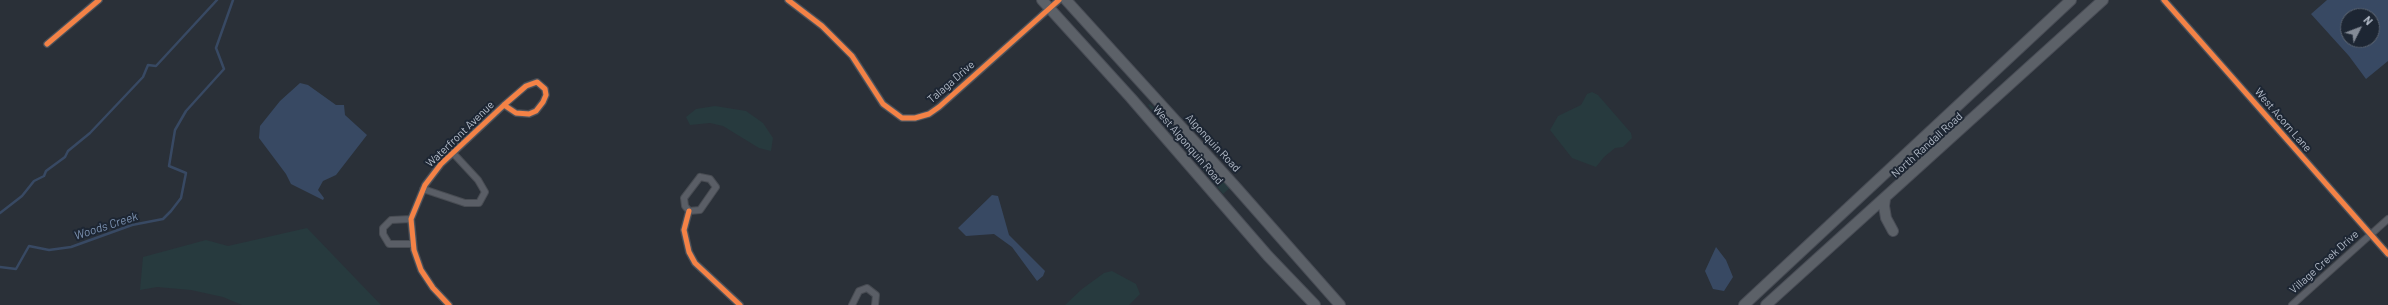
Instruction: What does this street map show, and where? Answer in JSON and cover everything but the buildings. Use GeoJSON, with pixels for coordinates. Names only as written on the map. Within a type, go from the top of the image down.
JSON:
{"type":"FeatureCollection","features":[{"type":"Feature","properties":{"kind":"main road","name":"West Algonquin Road"},"geometry":{"type":"LineString","coordinates":[[1042,0],[1268,256],[1315,305]]}},
{"type":"Feature","properties":{"kind":"main road","name":"Algonquin Road"},"geometry":{"type":"LineString","coordinates":[[1066,0],[1235,186],[1340,305]]}},
{"type":"Feature","properties":{"kind":"main road","name":"North Randall Road"},"geometry":{"type":"LineString","coordinates":[[1744,305],[1825,232],[2071,0]]}},
{"type":"Feature","properties":{"kind":"main road","name":"North Randall Road"},"geometry":{"type":"LineString","coordinates":[[1766,305],[1885,199],[2103,0]]}},
{"type":"Feature","properties":{"kind":"main road"},"geometry":{"type":"LineString","coordinates":[[1885,199],[1884,206],[1886,218],[1893,231]]}},
{"type":"Feature","properties":{"kind":"street"},"geometry":{"type":"LineString","coordinates":[[48,44],[99,0]]}},
{"type":"Feature","properties":{"kind":"street","name":"Talaga Drive"},"geometry":{"type":"LineString","coordinates":[[788,0],[822,26],[852,56],[883,104],[902,118],[915,118],[929,114],[939,107],[1040,15],[1059,0]]}},
{"type":"Feature","properties":{"kind":"street","name":"West Acorn Lane"},"geometry":{"type":"LineString","coordinates":[[2164,0],[2388,254]]}},
{"type":"Feature","properties":{"kind":"street","name":"Waterfront Avenue"},"geometry":{"type":"LineString","coordinates":[[449,305],[433,288],[421,270],[414,244],[411,219],[423,189],[432,174],[453,153],[504,105],[530,83],[541,83],[545,89],[546,95],[543,102],[536,111],[529,114],[516,113],[504,105]]}},
{"type":"Feature","properties":{"kind":"street","name":"Waterfront Avenue"},"geometry":{"type":"LineString","coordinates":[[423,189],[465,203],[479,203],[485,192],[478,180],[453,153]]}},
{"type":"Feature","properties":{"kind":"street"},"geometry":{"type":"LineString","coordinates":[[700,177],[710,179],[716,187],[700,210],[689,211],[685,206],[684,198],[700,177]]}},
{"type":"Feature","properties":{"kind":"street"},"geometry":{"type":"LineString","coordinates":[[689,211],[684,230],[689,252],[695,263],[740,305]]}},
{"type":"Feature","properties":{"kind":"street"},"geometry":{"type":"LineString","coordinates":[[411,219],[391,220],[382,228],[383,234],[389,244],[414,244]]}},
{"type":"Feature","properties":{"kind":"street","name":"Village Creek Drive"},"geometry":{"type":"LineString","coordinates":[[2292,305],[2388,219]]}},
{"type":"Feature","properties":{"kind":"street"},"geometry":{"type":"LineString","coordinates":[[852,305],[860,292],[867,288],[876,295],[875,305]]}},
{"type":"Feature","properties":{"kind":"green space"},"geometry":{"type":"Polygon","coordinates":[[[1592,92],[1598,95],[1631,133],[1632,138],[1623,147],[1615,148],[1604,157],[1596,167],[1572,158],[1550,130],[1558,116],[1581,105],[1587,94],[1592,92]]]}},
{"type":"Feature","properties":{"kind":"green space"},"geometry":{"type":"Polygon","coordinates":[[[1150,104],[1231,187],[1223,194],[1148,105],[1150,104]]]}},
{"type":"Feature","properties":{"kind":"green space"},"geometry":{"type":"Polygon","coordinates":[[[715,106],[746,111],[763,123],[773,138],[771,151],[759,148],[723,126],[710,123],[690,125],[686,117],[696,109],[715,106]]]}},
{"type":"Feature","properties":{"kind":"green space"},"geometry":{"type":"Polygon","coordinates":[[[307,228],[381,305],[242,305],[223,297],[191,290],[157,287],[140,290],[143,257],[206,240],[228,246],[307,228]]]}},
{"type":"Feature","properties":{"kind":"green space"},"geometry":{"type":"Polygon","coordinates":[[[1112,271],[1136,284],[1140,294],[1129,305],[1065,305],[1082,289],[1104,273],[1112,271]]]}},
{"type":"Feature","properties":{"kind":"water"},"geometry":{"type":"Polygon","coordinates":[[[2327,0],[2388,0],[2388,61],[2366,79],[2342,48],[2380,48],[2380,8],[2340,8],[2340,46],[2311,14],[2327,0]]]}},
{"type":"Feature","properties":{"kind":"water"},"geometry":{"type":"Polygon","coordinates":[[[300,83],[308,85],[336,105],[344,105],[345,115],[367,135],[336,175],[323,181],[318,190],[324,198],[323,200],[291,184],[286,174],[259,138],[260,126],[280,101],[300,83]]]}},
{"type":"Feature","properties":{"kind":"water"},"geometry":{"type":"Polygon","coordinates":[[[992,195],[998,196],[1009,235],[1045,271],[1043,276],[1037,281],[1012,247],[994,234],[966,236],[958,228],[992,195]]]}},
{"type":"Feature","properties":{"kind":"water"},"geometry":{"type":"Polygon","coordinates":[[[1716,247],[1726,260],[1733,277],[1724,291],[1713,289],[1705,271],[1716,247]]]}},
{"type":"Feature","properties":{"kind":"waterway"},"geometry":{"type":"LineString","coordinates":[[0,213],[22,196],[34,181],[44,176],[46,171],[65,157],[68,151],[90,133],[143,77],[148,65],[156,66],[217,0]]}},
{"type":"Feature","properties":{"kind":"waterway","name":"Woods Creek"},"geometry":{"type":"LineString","coordinates":[[0,267],[16,269],[29,246],[49,250],[71,247],[132,225],[163,219],[171,211],[181,198],[186,173],[169,166],[175,130],[186,111],[224,69],[216,48],[233,0]]}},
{"type":"Feature","properties":{"kind":"cycle path"},"geometry":{"type":"LineString","coordinates":[[47,44],[99,0]]}},
{"type":"Feature","properties":{"kind":"cycle path"},"geometry":{"type":"LineString","coordinates":[[788,0],[822,26],[852,56],[883,104],[902,118],[915,118],[929,114],[939,107],[1059,0]]}},
{"type":"Feature","properties":{"kind":"cycle path"},"geometry":{"type":"LineString","coordinates":[[2164,0],[2388,254]]}},
{"type":"Feature","properties":{"kind":"cycle path"},"geometry":{"type":"LineString","coordinates":[[449,305],[433,288],[421,270],[414,250],[411,219],[425,185],[441,164],[504,105],[526,86],[537,82],[545,89],[546,95],[543,102],[536,111],[529,114],[516,113],[504,105]]}},
{"type":"Feature","properties":{"kind":"cycle path"},"geometry":{"type":"LineString","coordinates":[[689,211],[684,230],[689,252],[695,263],[740,305]]}}]}
